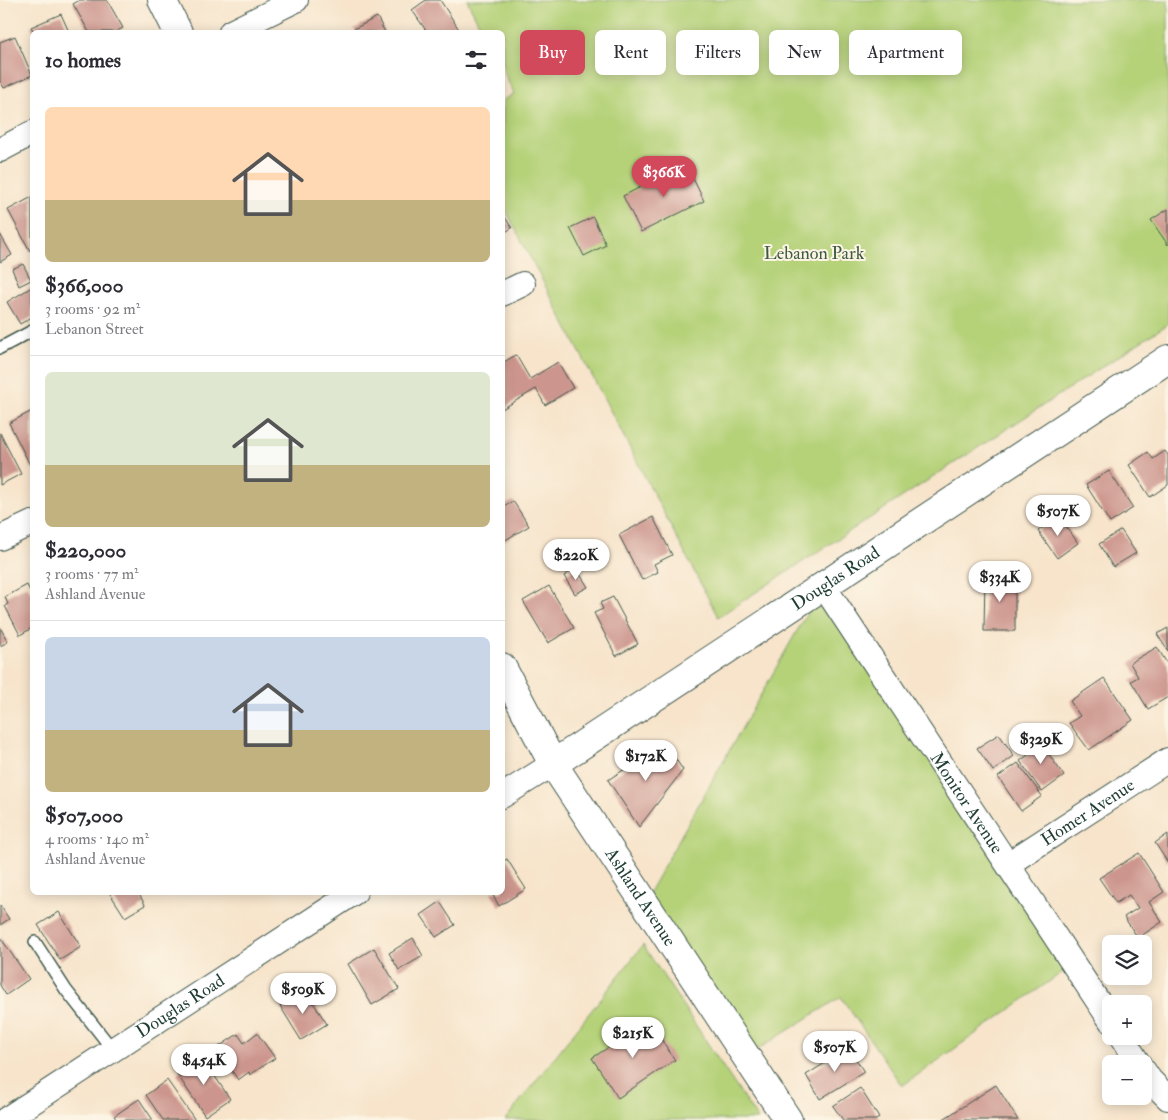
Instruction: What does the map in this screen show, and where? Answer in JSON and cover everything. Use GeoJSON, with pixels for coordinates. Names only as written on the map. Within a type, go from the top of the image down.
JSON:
{"type":"FeatureCollection","features":[{"type":"Feature","properties":{"kind":"street"},"geometry":{"type":"LineString","coordinates":[[162,0],[177,30]]}},
{"type":"Feature","properties":{"kind":"street"},"geometry":{"type":"LineString","coordinates":[[234,30],[296,0]]}},
{"type":"Feature","properties":{"kind":"street"},"geometry":{"type":"LineString","coordinates":[[0,150],[30,134]]}},
{"type":"Feature","properties":{"kind":"street","name":"Douglas Road"},"geometry":{"type":"LineString","coordinates":[[505,794],[1168,359]]}},
{"type":"Feature","properties":{"kind":"street"},"geometry":{"type":"LineString","coordinates":[[0,538],[30,524]]}},
{"type":"Feature","properties":{"kind":"street","name":"Monitor Avenue"},"geometry":{"type":"LineString","coordinates":[[823,584],[1102,1007]]}},
{"type":"Feature","properties":{"kind":"street","name":"Ashland Avenue"},"geometry":{"type":"LineString","coordinates":[[505,673],[553,764],[788,1120]]}},
{"type":"Feature","properties":{"kind":"street","name":"Homer Avenue"},"geometry":{"type":"LineString","coordinates":[[1008,864],[1168,760]]}},
{"type":"Feature","properties":{"kind":"street","name":"Douglas Road"},"geometry":{"type":"LineString","coordinates":[[14,1117],[349,895]]}},
{"type":"Feature","properties":{"kind":"street"},"geometry":{"type":"LineString","coordinates":[[1152,1082],[1168,1098]]}},
{"type":"Feature","properties":{"kind":"lane"},"geometry":{"type":"LineString","coordinates":[[0,348],[30,333]]}},
{"type":"Feature","properties":{"kind":"lane"},"geometry":{"type":"LineString","coordinates":[[35,942],[66,990],[113,1050]]}},
{"type":"Feature","properties":{"kind":"green space","name":"Lebanon Park"},"geometry":{"type":"Polygon","coordinates":[[[467,0],[1168,0],[1168,324],[718,617],[505,209],[505,99],[514,94],[505,74],[505,30],[482,30],[467,0]]]}},
{"type":"Feature","properties":{"kind":"green space"},"geometry":{"type":"Polygon","coordinates":[[[823,585],[1074,964],[902,1086],[841,997],[746,1057],[644,901],[823,585]]]}},
{"type":"Feature","properties":{"kind":"green space"},"geometry":{"type":"Polygon","coordinates":[[[643,945],[758,1120],[505,1120],[643,945]]]}},
{"type":"Feature","properties":{"kind":"building"},"geometry":{"type":"Polygon","coordinates":[[[80,0],[107,0],[123,28],[119,30],[88,30],[73,4],[80,0]]]}},
{"type":"Feature","properties":{"kind":"building"},"geometry":{"type":"Polygon","coordinates":[[[426,0],[440,0],[459,30],[426,30],[412,10],[426,0]]]}},
{"type":"Feature","properties":{"kind":"building"},"geometry":{"type":"Polygon","coordinates":[[[61,14],[68,30],[33,30],[31,27],[61,14]]]}},
{"type":"Feature","properties":{"kind":"building"},"geometry":{"type":"Polygon","coordinates":[[[377,17],[384,30],[355,30],[377,17]]]}},
{"type":"Feature","properties":{"kind":"building"},"geometry":{"type":"Polygon","coordinates":[[[15,36],[30,70],[30,76],[4,88],[0,81],[0,42],[15,36]]]}},
{"type":"Feature","properties":{"kind":"building"},"geometry":{"type":"Polygon","coordinates":[[[686,164],[704,201],[641,232],[623,196],[686,164]]]}},
{"type":"Feature","properties":{"kind":"building"},"geometry":{"type":"Polygon","coordinates":[[[30,198],[30,251],[8,210],[30,198]]]}},
{"type":"Feature","properties":{"kind":"building"},"geometry":{"type":"Polygon","coordinates":[[[1168,209],[1168,245],[1151,220],[1168,209]]]}},
{"type":"Feature","properties":{"kind":"building"},"geometry":{"type":"Polygon","coordinates":[[[593,217],[606,245],[584,256],[570,228],[593,217]]]}},
{"type":"Feature","properties":{"kind":"building"},"geometry":{"type":"Polygon","coordinates":[[[505,218],[512,228],[505,232],[505,218]]]}},
{"type":"Feature","properties":{"kind":"building"},"geometry":{"type":"Polygon","coordinates":[[[0,234],[12,255],[0,262],[0,234]]]}},
{"type":"Feature","properties":{"kind":"building"},"geometry":{"type":"Polygon","coordinates":[[[23,264],[30,280],[19,286],[12,269],[23,264]]]}},
{"type":"Feature","properties":{"kind":"building"},"geometry":{"type":"Polygon","coordinates":[[[30,288],[30,318],[20,324],[7,302],[30,288]]]}},
{"type":"Feature","properties":{"kind":"building"},"geometry":{"type":"Polygon","coordinates":[[[516,355],[530,379],[558,362],[573,388],[545,405],[536,389],[505,407],[505,361],[516,355]]]}},
{"type":"Feature","properties":{"kind":"building"},"geometry":{"type":"Polygon","coordinates":[[[30,412],[30,465],[9,423],[30,412]]]}},
{"type":"Feature","properties":{"kind":"building"},"geometry":{"type":"Polygon","coordinates":[[[0,433],[21,474],[0,485],[0,433]]]}},
{"type":"Feature","properties":{"kind":"building"},"geometry":{"type":"Polygon","coordinates":[[[1165,451],[1168,455],[1168,485],[1150,497],[1129,465],[1148,452],[1153,459],[1165,451]]]}},
{"type":"Feature","properties":{"kind":"building"},"geometry":{"type":"Polygon","coordinates":[[[1109,471],[1133,508],[1110,523],[1086,485],[1109,471]]]}},
{"type":"Feature","properties":{"kind":"building"},"geometry":{"type":"Polygon","coordinates":[[[513,501],[529,526],[505,540],[505,505],[513,501]]]}},
{"type":"Feature","properties":{"kind":"building"},"geometry":{"type":"Polygon","coordinates":[[[1059,516],[1078,543],[1057,558],[1038,531],[1059,516]]]}},
{"type":"Feature","properties":{"kind":"building"},"geometry":{"type":"Polygon","coordinates":[[[653,517],[672,555],[654,564],[658,572],[642,580],[619,535],[653,517]]]}},
{"type":"Feature","properties":{"kind":"building"},"geometry":{"type":"Polygon","coordinates":[[[1121,530],[1136,553],[1113,567],[1099,544],[1121,530]]]}},
{"type":"Feature","properties":{"kind":"building"},"geometry":{"type":"Polygon","coordinates":[[[576,568],[588,587],[575,594],[564,576],[576,568]]]}},
{"type":"Feature","properties":{"kind":"building"},"geometry":{"type":"Polygon","coordinates":[[[985,575],[1015,576],[1015,631],[984,631],[985,575]]]}},
{"type":"Feature","properties":{"kind":"building"},"geometry":{"type":"Polygon","coordinates":[[[27,585],[30,591],[30,629],[20,635],[5,606],[8,604],[5,597],[27,585]]]}},
{"type":"Feature","properties":{"kind":"building"},"geometry":{"type":"Polygon","coordinates":[[[549,586],[574,628],[548,643],[523,601],[549,586]]]}},
{"type":"Feature","properties":{"kind":"building"},"geometry":{"type":"Polygon","coordinates":[[[613,597],[638,644],[616,656],[594,613],[603,609],[600,603],[613,597]]]}},
{"type":"Feature","properties":{"kind":"building"},"geometry":{"type":"Polygon","coordinates":[[[0,627],[8,642],[0,646],[0,627]]]}},
{"type":"Feature","properties":{"kind":"building"},"geometry":{"type":"Polygon","coordinates":[[[1168,628],[1168,651],[1157,634],[1168,628]]]}},
{"type":"Feature","properties":{"kind":"building"},"geometry":{"type":"Polygon","coordinates":[[[1157,647],[1168,665],[1168,697],[1148,709],[1131,681],[1138,677],[1130,663],[1157,647]]]}},
{"type":"Feature","properties":{"kind":"building"},"geometry":{"type":"Polygon","coordinates":[[[1104,678],[1133,720],[1089,750],[1069,723],[1080,716],[1070,701],[1104,678]]]}},
{"type":"Feature","properties":{"kind":"building"},"geometry":{"type":"Polygon","coordinates":[[[999,734],[1014,756],[993,771],[977,748],[999,734]]]}},
{"type":"Feature","properties":{"kind":"building"},"geometry":{"type":"Polygon","coordinates":[[[1037,737],[1064,776],[1042,792],[1020,761],[1028,755],[1023,747],[1037,737]]]}},
{"type":"Feature","properties":{"kind":"building"},"geometry":{"type":"Polygon","coordinates":[[[665,743],[683,770],[639,827],[608,780],[665,743]]]}},
{"type":"Feature","properties":{"kind":"building"},"geometry":{"type":"Polygon","coordinates":[[[1018,763],[1042,796],[1021,811],[998,777],[1018,763]]]}},
{"type":"Feature","properties":{"kind":"building"},"geometry":{"type":"Polygon","coordinates":[[[1168,834],[1168,863],[1155,843],[1168,834]]]}},
{"type":"Feature","properties":{"kind":"building"},"geometry":{"type":"Polygon","coordinates":[[[1139,853],[1164,892],[1149,902],[1162,922],[1142,935],[1136,935],[1124,917],[1138,908],[1129,895],[1116,903],[1099,878],[1139,853]]]}},
{"type":"Feature","properties":{"kind":"building"},"geometry":{"type":"Polygon","coordinates":[[[507,859],[526,889],[499,906],[493,895],[505,895],[505,860],[507,859]]]}},
{"type":"Feature","properties":{"kind":"building"},"geometry":{"type":"Polygon","coordinates":[[[111,895],[140,895],[145,905],[125,917],[111,895]]]}},
{"type":"Feature","properties":{"kind":"building"},"geometry":{"type":"Polygon","coordinates":[[[440,902],[455,925],[436,937],[421,915],[440,902]]]}},
{"type":"Feature","properties":{"kind":"building"},"geometry":{"type":"Polygon","coordinates":[[[0,905],[9,919],[0,925],[0,905]]]}},
{"type":"Feature","properties":{"kind":"building"},"geometry":{"type":"Polygon","coordinates":[[[59,912],[81,947],[60,960],[38,925],[59,912]]]}},
{"type":"Feature","properties":{"kind":"building"},"geometry":{"type":"Polygon","coordinates":[[[0,937],[29,979],[6,995],[0,985],[0,937]]]}},
{"type":"Feature","properties":{"kind":"building"},"geometry":{"type":"Polygon","coordinates":[[[413,938],[423,956],[399,970],[389,953],[413,938]]]}},
{"type":"Feature","properties":{"kind":"building"},"geometry":{"type":"Polygon","coordinates":[[[374,948],[399,989],[372,1005],[348,964],[374,948]]]}},
{"type":"Feature","properties":{"kind":"building"},"geometry":{"type":"Polygon","coordinates":[[[305,990],[327,1024],[301,1040],[280,1006],[305,990]]]}},
{"type":"Feature","properties":{"kind":"building"},"geometry":{"type":"Polygon","coordinates":[[[649,1021],[675,1060],[618,1098],[592,1058],[649,1021]]]}},
{"type":"Feature","properties":{"kind":"building"},"geometry":{"type":"Polygon","coordinates":[[[257,1033],[275,1058],[250,1075],[249,1072],[238,1080],[217,1048],[238,1034],[244,1043],[257,1033]]]}},
{"type":"Feature","properties":{"kind":"building"},"geometry":{"type":"Polygon","coordinates":[[[849,1048],[864,1072],[820,1099],[806,1075],[849,1048]]]}},
{"type":"Feature","properties":{"kind":"building"},"geometry":{"type":"Polygon","coordinates":[[[202,1057],[230,1099],[205,1116],[177,1074],[202,1057]]]}},
{"type":"Feature","properties":{"kind":"building"},"geometry":{"type":"Polygon","coordinates":[[[167,1080],[195,1120],[163,1120],[146,1095],[167,1080]]]}},
{"type":"Feature","properties":{"kind":"building"},"geometry":{"type":"Polygon","coordinates":[[[996,1085],[1018,1120],[942,1120],[996,1085]]]}},
{"type":"Feature","properties":{"kind":"building"},"geometry":{"type":"Polygon","coordinates":[[[860,1088],[879,1118],[876,1120],[843,1120],[833,1106],[860,1088]]]}},
{"type":"Feature","properties":{"kind":"building"},"geometry":{"type":"Polygon","coordinates":[[[139,1099],[153,1120],[117,1120],[114,1116],[139,1099]]]}}]}
